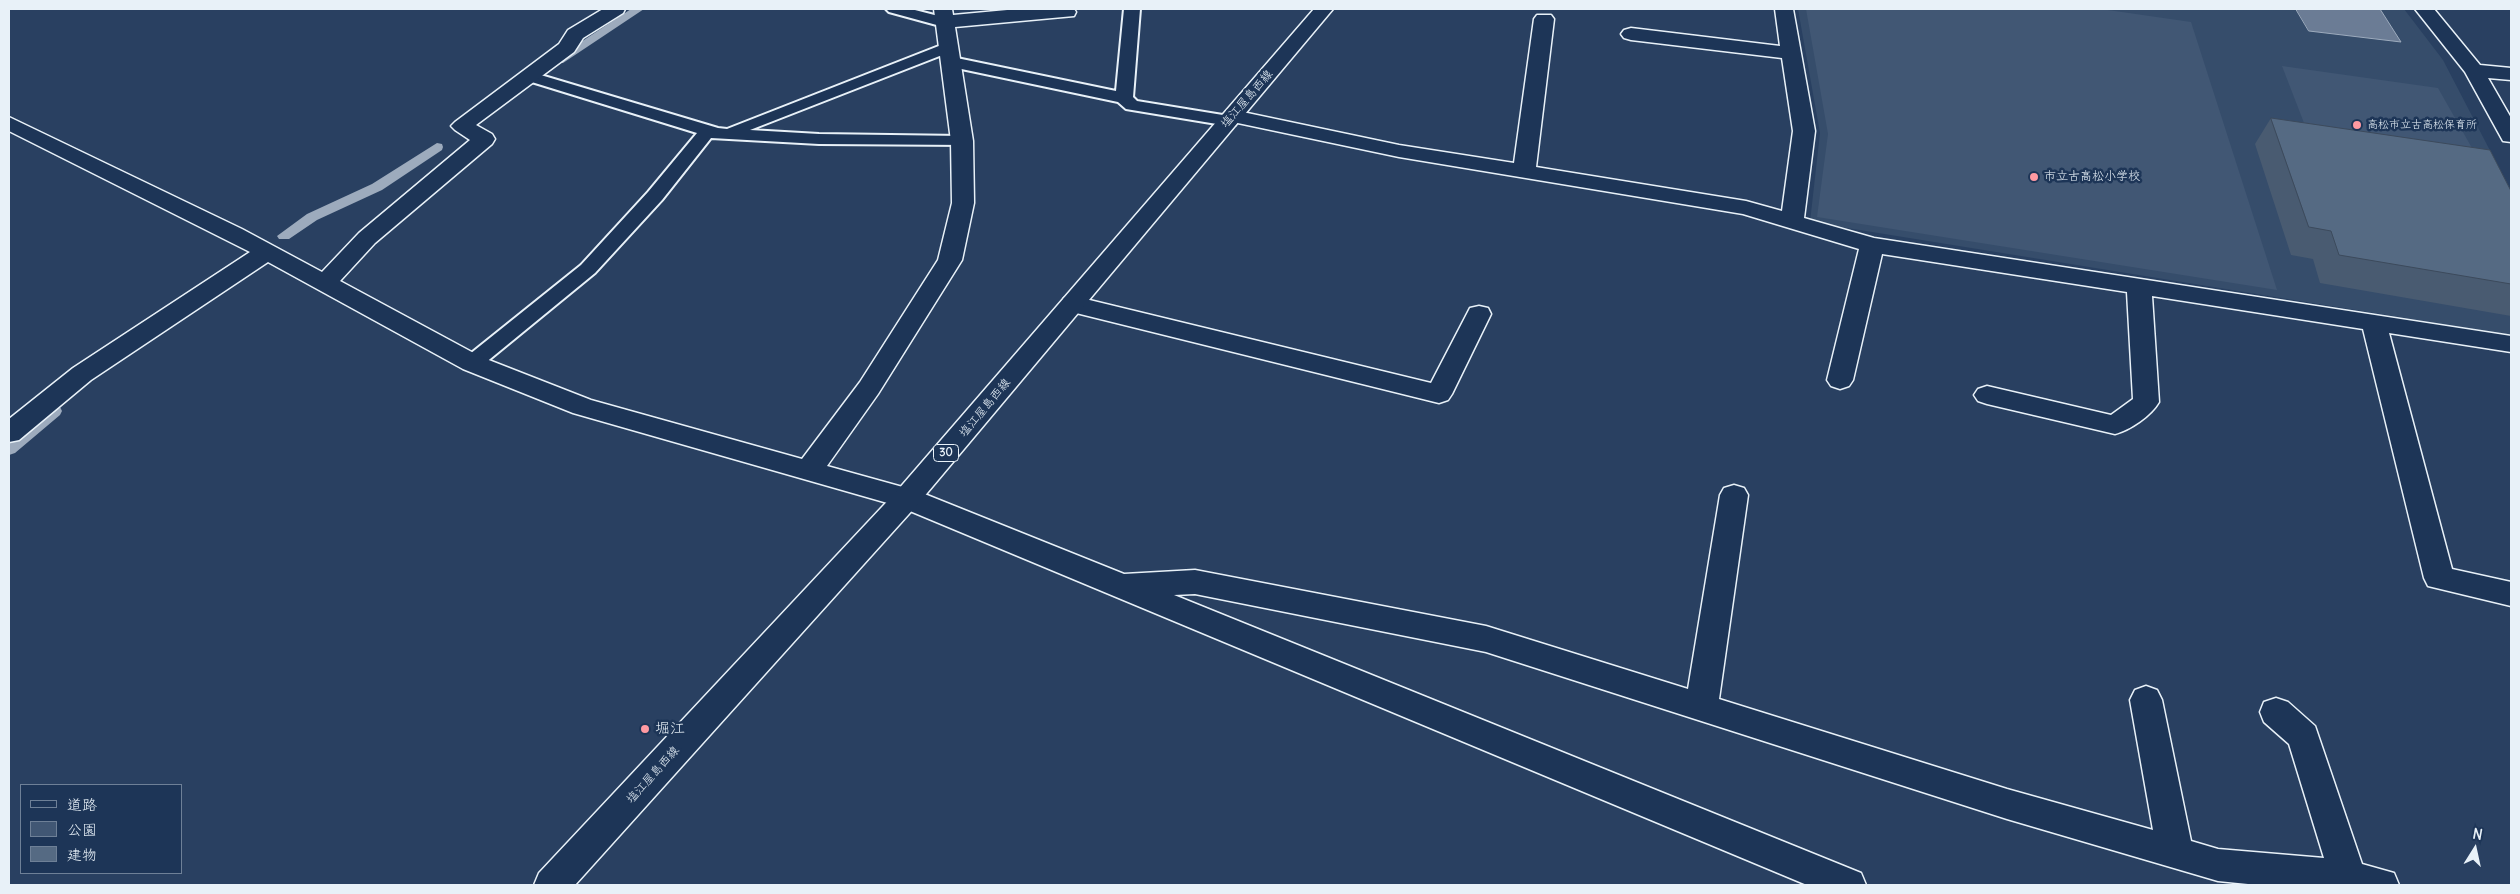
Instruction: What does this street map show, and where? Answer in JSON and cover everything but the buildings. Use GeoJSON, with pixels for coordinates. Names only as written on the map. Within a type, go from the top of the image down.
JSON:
{"type":"FeatureCollection","features":[{"type":"Feature","properties":{"kind":"street"},"geometry":{"type":"LineString","coordinates":[[324,284],[367,238],[484,138],[462,126],[567,48],[575,34],[616,9]]}},
{"type":"Feature","properties":{"kind":"street","name":"塩江屋島西線"},"geometry":{"type":"LineString","coordinates":[[552,885],[907,498],[1324,9]]}},
{"type":"Feature","properties":{"kind":"street"},"geometry":{"type":"LineString","coordinates":[[1784,9],[1804,131],[1792,222]]}},
{"type":"Feature","properties":{"kind":"street"},"geometry":{"type":"LineString","coordinates":[[2424,9],[2474,70],[2511,136]]}},
{"type":"Feature","properties":{"kind":"street"},"geometry":{"type":"LineString","coordinates":[[809,470],[869,388],[950,260],[963,203],[962,141],[943,15],[1067,12]]}},
{"type":"Feature","properties":{"kind":"street"},"geometry":{"type":"LineString","coordinates":[[1524,172],[1544,19]]}},
{"type":"Feature","properties":{"kind":"street"},"geometry":{"type":"LineString","coordinates":[[1631,34],[1790,53]]}},
{"type":"Feature","properties":{"kind":"street"},"geometry":{"type":"LineString","coordinates":[[2474,70],[2511,74]]}},
{"type":"Feature","properties":{"kind":"street"},"geometry":{"type":"LineString","coordinates":[[1231,118],[1399,151],[1746,208],[1872,245],[2511,344]]}},
{"type":"Feature","properties":{"kind":"street"},"geometry":{"type":"LineString","coordinates":[[9,123],[267,252],[472,363],[582,407],[907,498],[1848,885]]}},
{"type":"Feature","properties":{"kind":"street"},"geometry":{"type":"LineString","coordinates":[[1840,380],[1872,245]]}},
{"type":"Feature","properties":{"kind":"street"},"geometry":{"type":"LineString","coordinates":[[9,433],[82,374],[267,252]]}},
{"type":"Feature","properties":{"kind":"street"},"geometry":{"type":"LineString","coordinates":[[1987,395],[2115,425],[2146,402],[2139,286]]}},
{"type":"Feature","properties":{"kind":"street"},"geometry":{"type":"LineString","coordinates":[[1074,304],[1439,394],[1479,314]]}},
{"type":"Feature","properties":{"kind":"street"},"geometry":{"type":"LineString","coordinates":[[2374,323],[2439,578],[2511,594]]}},
{"type":"Feature","properties":{"kind":"street"},"geometry":{"type":"LineString","coordinates":[[1702,707],[1734,495]]}},
{"type":"Feature","properties":{"kind":"street"},"geometry":{"type":"LineString","coordinates":[[1118,585],[1195,582],[1486,639],[2007,804],[2175,852],[2219,875],[2348,877],[2381,885]]}},
{"type":"Feature","properties":{"kind":"street"},"geometry":{"type":"LineString","coordinates":[[2146,700],[2175,852]]}},
{"type":"Feature","properties":{"kind":"street"},"geometry":{"type":"LineString","coordinates":[[2276,712],[2303,736],[2348,877]]}},
{"type":"Feature","properties":{"kind":"lane"},"geometry":{"type":"LineString","coordinates":[[894,9],[943,15]]}},
{"type":"Feature","properties":{"kind":"lane"},"geometry":{"type":"LineString","coordinates":[[1124,98],[1132,9]]}},
{"type":"Feature","properties":{"kind":"lane"},"geometry":{"type":"LineString","coordinates":[[528,76],[718,134],[756,123],[950,54],[1124,98],[1132,105],[1231,118]]}},
{"type":"Feature","properties":{"kind":"lane"},"geometry":{"type":"LineString","coordinates":[[472,363],[588,269],[655,196],[706,133],[819,139],[962,141]]}},
{"type":"Feature","properties":{"kind":"shaded area","name":"市立古高松小学校"},"geometry":{"type":"Polygon","coordinates":[[[1798,9],[2404,9],[2443,60],[2511,191],[2511,335],[1810,222],[1820,133],[1798,9]]]}},
{"type":"Feature","properties":{"kind":"shaded area"},"geometry":{"type":"Polygon","coordinates":[[[2296,9],[2380,9],[2401,42],[2309,31],[2296,9]]]}},
{"type":"Feature","properties":{"kind":"green space","name":"市立古高松小学校"},"geometry":{"type":"Polygon","coordinates":[[[1806,9],[2101,9],[2191,22],[2277,290],[1817,217],[1828,134],[1806,9]]]}},
{"type":"Feature","properties":{"kind":"green space"},"geometry":{"type":"Polygon","coordinates":[[[2282,66],[2438,88],[2485,171],[2311,141],[2282,66]]]}},
{"type":"Feature","properties":{"kind":"waterway"},"geometry":{"type":"LineString","coordinates":[[559,61],[638,9]]}},
{"type":"Feature","properties":{"kind":"waterway"},"geometry":{"type":"LineString","coordinates":[[284,236],[312,217],[377,187],[437,147]]}},
{"type":"Feature","properties":{"kind":"waterway"},"geometry":{"type":"LineString","coordinates":[[9,449],[54,411]]}},
{"type":"Feature","properties":{"kind":"place","name":"高松市立古高松保育所"},"geometry":{"type":"Point","coordinates":[2357,125]}},
{"type":"Feature","properties":{"kind":"place","name":"市立古高松小学校"},"geometry":{"type":"Point","coordinates":[2034,177]}},
{"type":"Feature","properties":{"kind":"place","name":"堀江"},"geometry":{"type":"Point","coordinates":[645,729]}}]}
